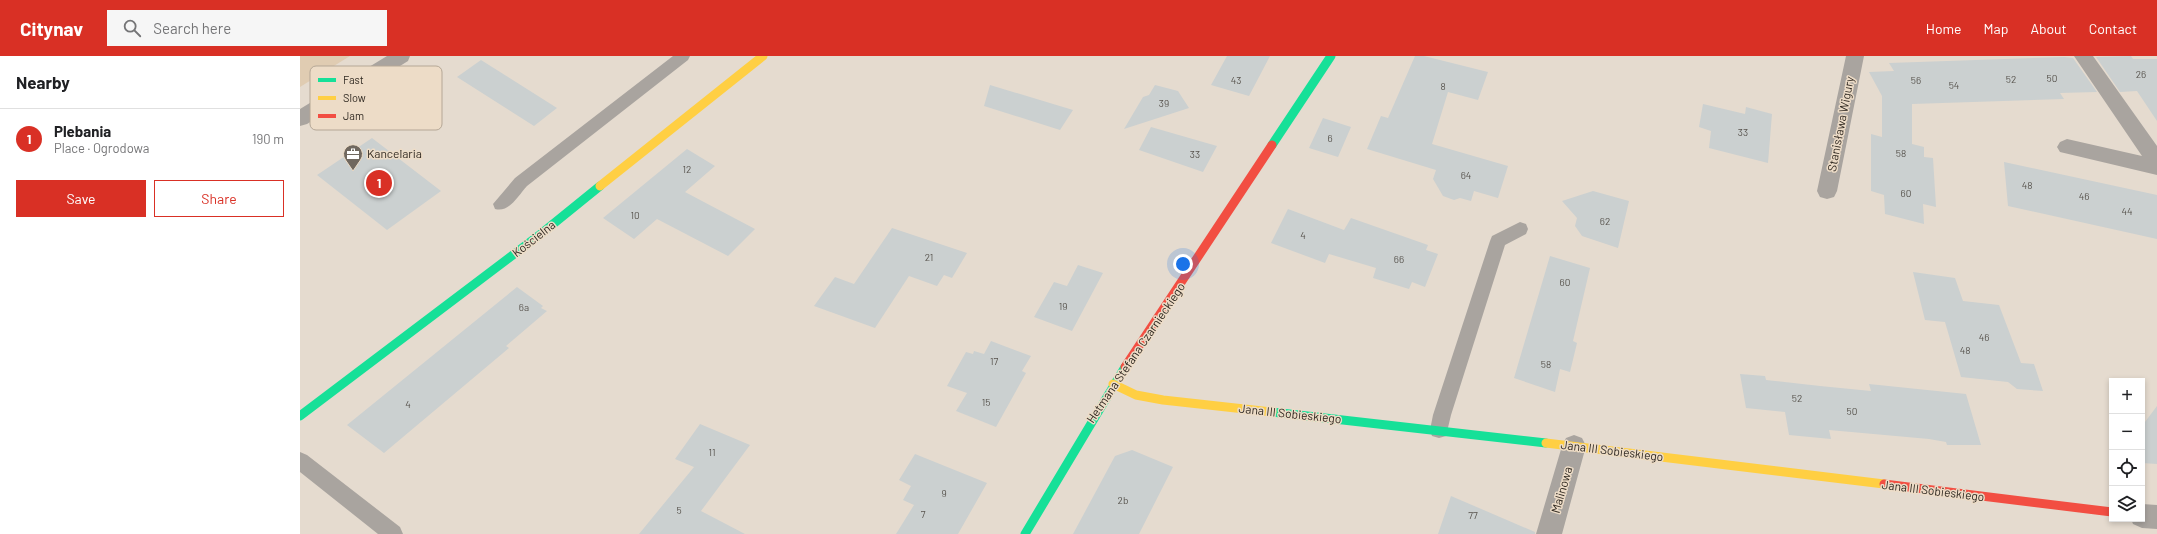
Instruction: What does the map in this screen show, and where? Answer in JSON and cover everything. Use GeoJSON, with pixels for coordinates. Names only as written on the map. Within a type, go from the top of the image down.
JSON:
{"type":"FeatureCollection","features":[{"type":"Feature","properties":{"kind":"street"},"geometry":{"type":"LineString","coordinates":[[385,66],[401,56]]}},
{"type":"Feature","properties":{"kind":"street","name":"Kościelna"},"geometry":{"type":"LineString","coordinates":[[300,416],[542,234],[764,56]]}},
{"type":"Feature","properties":{"kind":"street","name":"Hetmana Stefana Czarnieckiego"},"geometry":{"type":"LineString","coordinates":[[1025,534],[1113,384],[1168,305],[1331,56]]}},
{"type":"Feature","properties":{"kind":"street","name":"Stanisława Wigury"},"geometry":{"type":"LineString","coordinates":[[1827,191],[1854,56]]}},
{"type":"Feature","properties":{"kind":"street"},"geometry":{"type":"LineString","coordinates":[[2083,56],[2150,143],[2157,162]]}},
{"type":"Feature","properties":{"kind":"street"},"geometry":{"type":"LineString","coordinates":[[300,119],[310,113]]}},
{"type":"Feature","properties":{"kind":"street"},"geometry":{"type":"LineString","coordinates":[[2067,147],[2157,167]]}},
{"type":"Feature","properties":{"kind":"street","name":"Jana III Sobieskiego"},"geometry":{"type":"LineString","coordinates":[[1113,384],[1136,394],[1163,400],[1439,430],[2109,512]]}},
{"type":"Feature","properties":{"kind":"street","name":"Malinowa"},"geometry":{"type":"LineString","coordinates":[[1549,534],[1574,446]]}},
{"type":"Feature","properties":{"kind":"street"},"geometry":{"type":"LineString","coordinates":[[2145,516],[2157,517]]}},
{"type":"Feature","properties":{"kind":"lane"},"geometry":{"type":"LineString","coordinates":[[501,204],[521,182],[683,56]]}},
{"type":"Feature","properties":{"kind":"lane"},"geometry":{"type":"LineString","coordinates":[[1439,430],[1442,415],[1498,241],[1520,229]]}},
{"type":"Feature","properties":{"kind":"lane"},"geometry":{"type":"LineString","coordinates":[[300,461],[393,534]]}},
{"type":"Feature","properties":{"kind":"shaded area"},"geometry":{"type":"Polygon","coordinates":[[[300,56],[350,56],[334,66],[310,66],[310,81],[300,87],[300,56]]]}},
{"type":"Feature","properties":{"kind":"building"},"geometry":{"type":"Polygon","coordinates":[[[1227,56],[1270,56],[1249,96],[1211,85],[1227,56]]]}},
{"type":"Feature","properties":{"kind":"building"},"geometry":{"type":"Polygon","coordinates":[[[1415,56],[1424,56],[1488,72],[1478,100],[1448,92],[1432,144],[1508,166],[1498,198],[1474,191],[1471,201],[1460,198],[1454,200],[1443,196],[1433,179],[1436,170],[1367,149],[1381,116],[1388,118],[1415,56]]]}},
{"type":"Feature","properties":{"kind":"building"},"geometry":{"type":"Polygon","coordinates":[[[2131,56],[2133,59],[2157,59],[2157,121],[2137,91],[2120,92],[2096,57],[2131,56]]]}},
{"type":"Feature","properties":{"kind":"building"},"geometry":{"type":"Polygon","coordinates":[[[2064,57],[2073,58],[2097,92],[2060,93],[2064,99],[1912,104],[1912,144],[1924,147],[1924,157],[1933,158],[1936,207],[1923,204],[1924,224],[1885,214],[1884,195],[1871,191],[1871,134],[1882,137],[1882,96],[1869,72],[1894,71],[1889,63],[2064,57]]]}},
{"type":"Feature","properties":{"kind":"building"},"geometry":{"type":"Polygon","coordinates":[[[481,60],[557,108],[534,126],[457,77],[481,60]]]}},
{"type":"Feature","properties":{"kind":"building"},"geometry":{"type":"Polygon","coordinates":[[[990,85],[1073,110],[1060,130],[984,106],[990,85]]]}},
{"type":"Feature","properties":{"kind":"building"},"geometry":{"type":"Polygon","coordinates":[[[1155,85],[1178,91],[1189,108],[1124,129],[1143,97],[1149,95],[1155,85]]]}},
{"type":"Feature","properties":{"kind":"building"},"geometry":{"type":"Polygon","coordinates":[[[1703,104],[1745,114],[1746,107],[1772,114],[1768,163],[1709,148],[1711,131],[1699,127],[1703,104]]]}},
{"type":"Feature","properties":{"kind":"building"},"geometry":{"type":"Polygon","coordinates":[[[1323,118],[1351,127],[1338,157],[1309,148],[1323,118]]]}},
{"type":"Feature","properties":{"kind":"building"},"geometry":{"type":"Polygon","coordinates":[[[1151,127],[1217,146],[1203,172],[1139,150],[1151,127]]]}},
{"type":"Feature","properties":{"kind":"building"},"geometry":{"type":"Polygon","coordinates":[[[372,138],[441,191],[387,230],[317,175],[372,138]]]}},
{"type":"Feature","properties":{"kind":"building"},"geometry":{"type":"Polygon","coordinates":[[[687,149],[715,166],[685,192],[755,229],[728,256],[657,219],[634,239],[603,218],[687,149]]]}},
{"type":"Feature","properties":{"kind":"building"},"geometry":{"type":"Polygon","coordinates":[[[2004,162],[2157,195],[2157,239],[2008,206],[2004,162]]]}},
{"type":"Feature","properties":{"kind":"building"},"geometry":{"type":"Polygon","coordinates":[[[1593,191],[1629,201],[1618,248],[1582,236],[1575,226],[1577,218],[1562,201],[1593,191]]]}},
{"type":"Feature","properties":{"kind":"building"},"geometry":{"type":"Polygon","coordinates":[[[1288,209],[1344,230],[1351,218],[1428,245],[1426,250],[1438,254],[1425,287],[1412,282],[1409,289],[1373,278],[1376,268],[1329,254],[1325,263],[1271,243],[1288,209]]]}},
{"type":"Feature","properties":{"kind":"building"},"geometry":{"type":"Polygon","coordinates":[[[892,228],[967,253],[952,278],[944,275],[937,286],[909,276],[875,328],[814,306],[835,277],[854,284],[892,228]]]}},
{"type":"Feature","properties":{"kind":"building"},"geometry":{"type":"Polygon","coordinates":[[[1550,256],[1590,268],[1573,341],[1577,343],[1570,372],[1560,369],[1555,392],[1514,378],[1550,256]]]}},
{"type":"Feature","properties":{"kind":"building"},"geometry":{"type":"Polygon","coordinates":[[[1078,265],[1103,273],[1072,331],[1034,317],[1054,282],[1067,286],[1078,265]]]}},
{"type":"Feature","properties":{"kind":"building"},"geometry":{"type":"Polygon","coordinates":[[[1913,272],[1955,278],[1963,301],[1999,305],[2021,363],[2034,364],[2043,391],[2017,389],[2008,382],[1961,377],[1945,322],[1925,320],[1913,272]]]}},
{"type":"Feature","properties":{"kind":"building"},"geometry":{"type":"Polygon","coordinates":[[[517,287],[543,306],[541,308],[547,311],[506,346],[509,348],[384,453],[347,425],[517,287]]]}},
{"type":"Feature","properties":{"kind":"building"},"geometry":{"type":"Polygon","coordinates":[[[991,341],[1031,356],[1022,371],[1026,373],[996,427],[956,411],[967,393],[947,386],[966,352],[973,354],[974,351],[984,354],[991,341]]]}},
{"type":"Feature","properties":{"kind":"building"},"geometry":{"type":"Polygon","coordinates":[[[1740,374],[1765,376],[1766,380],[1871,391],[1869,384],[1966,394],[1981,445],[1947,445],[1946,442],[1929,439],[1829,430],[1831,439],[1789,435],[1785,412],[1746,408],[1740,374]]]}},
{"type":"Feature","properties":{"kind":"building"},"geometry":{"type":"Polygon","coordinates":[[[2157,406],[2157,464],[2145,463],[2145,422],[2157,406]]]}},
{"type":"Feature","properties":{"kind":"building"},"geometry":{"type":"Polygon","coordinates":[[[700,424],[750,445],[701,511],[745,534],[639,534],[694,467],[675,459],[700,424]]]}},
{"type":"Feature","properties":{"kind":"building"},"geometry":{"type":"Polygon","coordinates":[[[1132,450],[1173,467],[1139,534],[1073,534],[1115,456],[1132,450]]]}},
{"type":"Feature","properties":{"kind":"building"},"geometry":{"type":"Polygon","coordinates":[[[915,454],[987,483],[958,534],[896,534],[914,505],[903,500],[911,486],[899,480],[915,454]]]}},
{"type":"Feature","properties":{"kind":"building"},"geometry":{"type":"Polygon","coordinates":[[[1451,496],[1535,532],[1535,534],[1438,534],[1451,496]]]}},
{"type":"Feature","properties":{"kind":"traffic: fast"},"geometry":{"type":"LineString","coordinates":[[1272,145],[1331,56]]}},
{"type":"Feature","properties":{"kind":"traffic: fast"},"geometry":{"type":"LineString","coordinates":[[300,416],[542,233],[600,186]]}},
{"type":"Feature","properties":{"kind":"traffic: fast"},"geometry":{"type":"LineString","coordinates":[[1025,534],[1073,451],[1125,367]]}},
{"type":"Feature","properties":{"kind":"traffic: fast"},"geometry":{"type":"LineString","coordinates":[[1272,412],[1546,443]]}},
{"type":"Feature","properties":{"kind":"traffic: slow"},"geometry":{"type":"LineString","coordinates":[[600,186],[763,56]]}},
{"type":"Feature","properties":{"kind":"traffic: slow"},"geometry":{"type":"LineString","coordinates":[[1113,384],[1136,395],[1163,400],[1272,412]]}},
{"type":"Feature","properties":{"kind":"traffic: slow"},"geometry":{"type":"LineString","coordinates":[[1546,443],[1884,484]]}},
{"type":"Feature","properties":{"kind":"traffic: jam"},"geometry":{"type":"LineString","coordinates":[[1125,367],[1272,145]]}},
{"type":"Feature","properties":{"kind":"traffic: jam"},"geometry":{"type":"LineString","coordinates":[[1884,484],[2109,512]]}},
{"type":"Feature","properties":{"kind":"place","name":"Kancelaria"},"geometry":{"type":"Point","coordinates":[353,171]}},
{"type":"Feature","properties":{"kind":"place","name":"Plebania"},"geometry":{"type":"Point","coordinates":[379,183]}}]}
